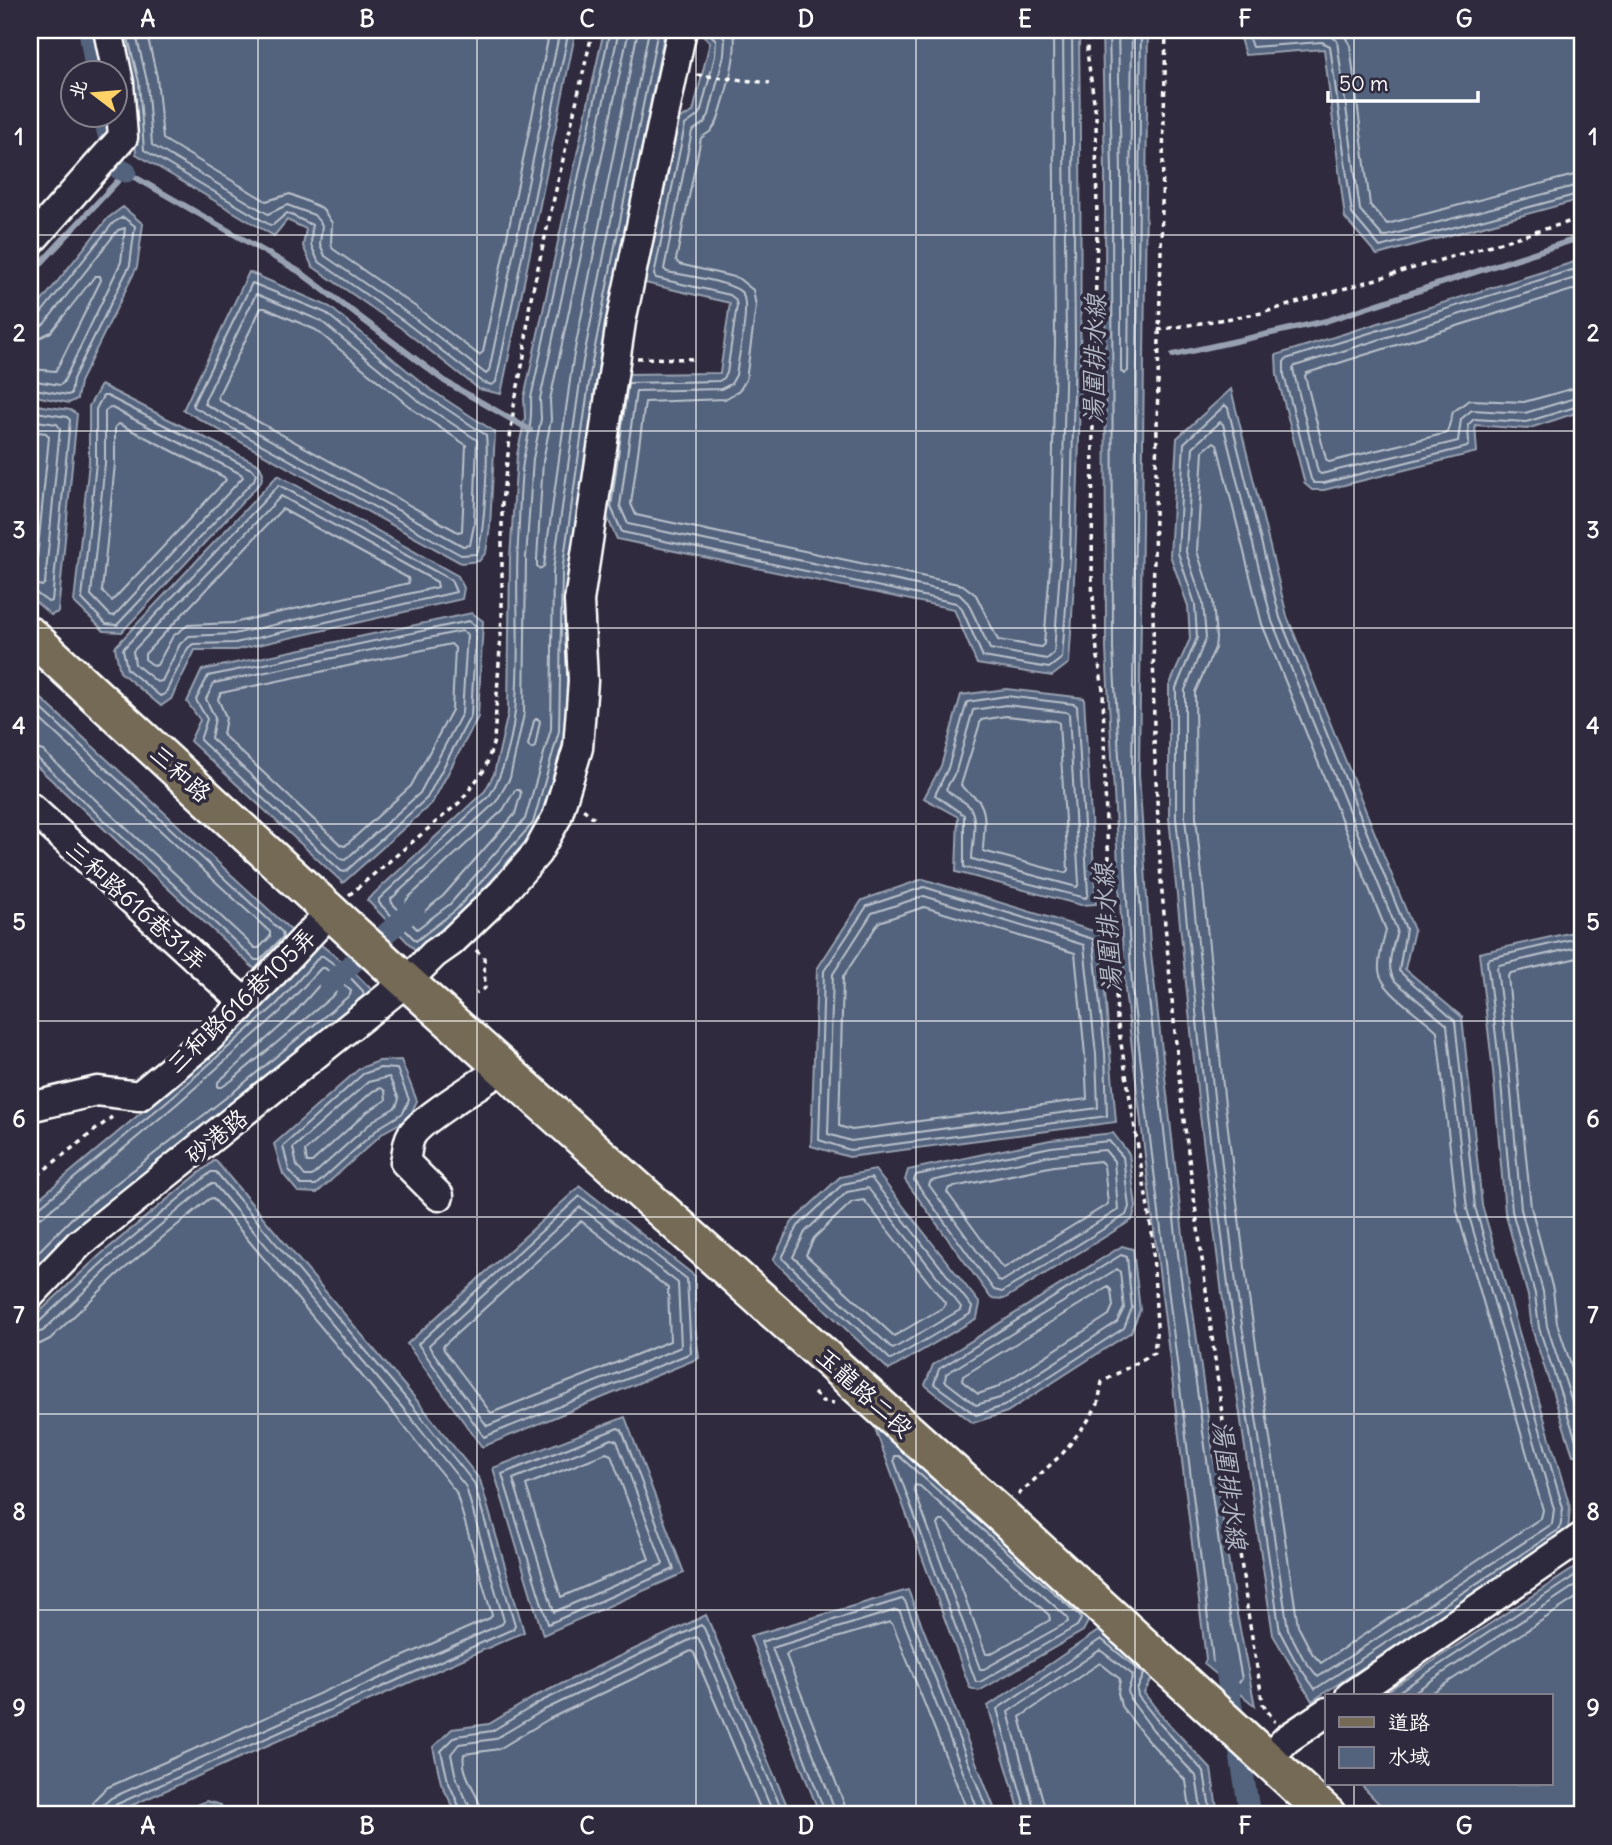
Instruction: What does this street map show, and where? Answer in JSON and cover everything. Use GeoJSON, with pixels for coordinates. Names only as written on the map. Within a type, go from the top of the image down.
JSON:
{"type":"FeatureCollection","features":[{"type":"Feature","properties":{"kind":"main road","name":"三和路"},"geometry":{"type":"LineString","coordinates":[[30,635],[402,977]]}},
{"type":"Feature","properties":{"kind":"main road","name":"玉龍路二段"},"geometry":{"type":"LineString","coordinates":[[402,977],[1176,1675],[1277,1749],[1328,1815]]}},
{"type":"Feature","properties":{"kind":"street"},"geometry":{"type":"LineString","coordinates":[[30,242],[123,137],[119,83],[107,30]]}},
{"type":"Feature","properties":{"kind":"street","name":"砂港路"},"geometry":{"type":"LineString","coordinates":[[30,1295],[79,1244],[402,977],[460,933],[502,893],[537,853],[557,817],[578,748],[583,681],[579,601],[614,358],[682,30]]}},
{"type":"Feature","properties":{"kind":"street","name":"三和路616巷31弄"},"geometry":{"type":"LineString","coordinates":[[30,807],[245,1003]]}},
{"type":"Feature","properties":{"kind":"street","name":"三和路616巷105弄"},"geometry":{"type":"LineString","coordinates":[[139,1096],[208,1039],[330,912]]}},
{"type":"Feature","properties":{"kind":"street"},"geometry":{"type":"LineString","coordinates":[[439,1196],[405,1162],[410,1137],[415,1129],[439,1111],[503,1068]]}},
{"type":"Feature","properties":{"kind":"street"},"geometry":{"type":"LineString","coordinates":[[30,1107],[97,1091],[139,1096]]}},
{"type":"Feature","properties":{"kind":"street"},"geometry":{"type":"LineString","coordinates":[[1353,1694],[1582,1537]]}},
{"type":"Feature","properties":{"kind":"street"},"geometry":{"type":"LineString","coordinates":[[1277,1749],[1325,1713]]}},
{"type":"Feature","properties":{"kind":"path"},"geometry":{"type":"LineString","coordinates":[[330,912],[460,802],[485,769],[494,741],[502,615],[502,502],[514,406],[524,356],[530,302],[593,30]]}},
{"type":"Feature","properties":{"kind":"path"},"geometry":{"type":"LineString","coordinates":[[999,1513],[1063,1453],[1098,1404],[1102,1382],[1154,1353],[1157,1326],[1152,1233],[1117,1019],[1112,892],[1106,824],[1103,690],[1092,583],[1097,230],[1096,115],[1087,52],[1088,30]]}},
{"type":"Feature","properties":{"kind":"path"},"geometry":{"type":"LineString","coordinates":[[1166,30],[1153,602],[1154,739],[1161,881],[1181,1097],[1247,1607],[1263,1704],[1277,1749]]}},
{"type":"Feature","properties":{"kind":"path"},"geometry":{"type":"LineString","coordinates":[[674,73],[771,83]]}},
{"type":"Feature","properties":{"kind":"path"},"geometry":{"type":"LineString","coordinates":[[1158,330],[1262,313],[1582,218]]}},
{"type":"Feature","properties":{"kind":"path"},"geometry":{"type":"LineString","coordinates":[[614,358],[697,359]]}},
{"type":"Feature","properties":{"kind":"path"},"geometry":{"type":"LineString","coordinates":[[460,933],[484,958],[485,988],[476,993]]}},
{"type":"Feature","properties":{"kind":"path"},"geometry":{"type":"LineString","coordinates":[[30,1181],[139,1096]]}},
{"type":"Feature","properties":{"kind":"water"},"geometry":{"type":"Polygon","coordinates":[[[119,30],[576,30],[501,394],[479,389],[401,328],[312,266],[303,246],[306,229],[287,220],[274,236],[136,154],[130,60],[126,60],[119,30]]]}},
{"type":"Feature","properties":{"kind":"water"},"geometry":{"type":"Polygon","coordinates":[[[604,30],[665,30],[599,364],[569,574],[566,731],[539,826],[461,915],[416,951],[367,900],[485,791],[494,774],[508,713],[510,558],[517,455],[525,418],[524,398],[604,30]]]}},
{"type":"Feature","properties":{"kind":"water"},"geometry":{"type":"Polygon","coordinates":[[[697,30],[1079,30],[1080,347],[1074,584],[1069,663],[1052,676],[977,664],[954,609],[617,539],[604,510],[622,374],[720,373],[730,303],[645,283],[679,119],[693,112],[710,42],[697,30]]]}},
{"type":"Feature","properties":{"kind":"water"},"geometry":{"type":"Polygon","coordinates":[[[1102,30],[1148,30],[1139,774],[1150,945],[1187,1270],[1234,1599],[1255,1706],[1204,1664],[1206,1659],[1125,990],[1106,649],[1102,30]]]}},
{"type":"Feature","properties":{"kind":"water"},"geometry":{"type":"Polygon","coordinates":[[[1240,30],[1582,30],[1582,199],[1377,255],[1345,218],[1324,49],[1245,55],[1240,30]]]}},
{"type":"Feature","properties":{"kind":"water"},"geometry":{"type":"Polygon","coordinates":[[[123,207],[143,224],[137,267],[80,382],[77,399],[69,403],[30,395],[30,316],[108,218],[123,207]]]}},
{"type":"Feature","properties":{"kind":"water"},"geometry":{"type":"Polygon","coordinates":[[[1574,262],[1582,265],[1582,411],[1527,429],[1475,425],[1477,452],[1324,490],[1312,490],[1305,484],[1277,375],[1276,355],[1574,262]]]}},
{"type":"Feature","properties":{"kind":"water"},"geometry":{"type":"Polygon","coordinates":[[[249,272],[330,307],[431,390],[495,432],[490,527],[486,552],[479,561],[461,563],[183,410],[249,272]]]}},
{"type":"Feature","properties":{"kind":"water"},"geometry":{"type":"Polygon","coordinates":[[[101,385],[259,465],[263,473],[261,482],[122,632],[104,631],[74,602],[89,462],[89,406],[101,385]]]}},
{"type":"Feature","properties":{"kind":"water"},"geometry":{"type":"Polygon","coordinates":[[[1231,389],[1287,616],[1414,930],[1405,969],[1462,1017],[1482,1205],[1570,1507],[1568,1532],[1312,1701],[1273,1635],[1222,1294],[1198,1099],[1169,818],[1169,686],[1190,639],[1188,606],[1170,555],[1177,438],[1231,389]]]}},
{"type":"Feature","properties":{"kind":"water"},"geometry":{"type":"Polygon","coordinates":[[[30,404],[70,410],[77,414],[58,612],[51,615],[30,597],[30,404]]]}},
{"type":"Feature","properties":{"kind":"water"},"geometry":{"type":"Polygon","coordinates":[[[278,475],[458,576],[464,588],[462,599],[236,650],[195,650],[171,699],[161,706],[120,672],[115,647],[278,475]]]}},
{"type":"Feature","properties":{"kind":"water"},"geometry":{"type":"Polygon","coordinates":[[[472,613],[483,621],[478,717],[432,803],[343,883],[190,741],[200,720],[187,702],[202,670],[472,613]]]}},
{"type":"Feature","properties":{"kind":"water"},"geometry":{"type":"Polygon","coordinates":[[[30,688],[295,934],[258,972],[30,760],[30,688]]]}},
{"type":"Feature","properties":{"kind":"water"},"geometry":{"type":"Polygon","coordinates":[[[1006,689],[1084,698],[1096,904],[1081,905],[956,872],[958,817],[924,798],[941,766],[961,695],[1006,689]]]}},
{"type":"Feature","properties":{"kind":"water"},"geometry":{"type":"Polygon","coordinates":[[[923,879],[1100,933],[1116,1122],[849,1157],[811,1146],[817,969],[862,900],[923,879]]]}},
{"type":"Feature","properties":{"kind":"water"},"geometry":{"type":"Polygon","coordinates":[[[1582,930],[1582,1455],[1573,1455],[1532,1329],[1528,1296],[1505,1212],[1493,1071],[1479,953],[1582,930]]]}},
{"type":"Feature","properties":{"kind":"water"},"geometry":{"type":"Polygon","coordinates":[[[320,944],[349,967],[376,994],[30,1282],[30,1206],[271,999],[320,944]]]}},
{"type":"Feature","properties":{"kind":"water"},"geometry":{"type":"Polygon","coordinates":[[[401,1060],[417,1101],[409,1118],[384,1132],[317,1193],[298,1192],[283,1174],[274,1144],[360,1068],[379,1061],[401,1060]]]}},
{"type":"Feature","properties":{"kind":"water"},"geometry":{"type":"Polygon","coordinates":[[[1113,1133],[1129,1154],[1136,1207],[1132,1220],[1004,1299],[991,1298],[905,1180],[908,1170],[1050,1140],[1113,1133]]]}},
{"type":"Feature","properties":{"kind":"water"},"geometry":{"type":"Polygon","coordinates":[[[215,1160],[419,1403],[480,1480],[524,1632],[110,1815],[30,1815],[30,1321],[100,1255],[215,1160]]]}},
{"type":"Feature","properties":{"kind":"water"},"geometry":{"type":"Polygon","coordinates":[[[875,1170],[980,1304],[977,1318],[889,1370],[773,1260],[792,1222],[840,1177],[875,1170]]]}},
{"type":"Feature","properties":{"kind":"water"},"geometry":{"type":"Polygon","coordinates":[[[580,1186],[695,1276],[695,1325],[699,1358],[482,1447],[407,1344],[580,1186]]]}},
{"type":"Feature","properties":{"kind":"water"},"geometry":{"type":"Polygon","coordinates":[[[1122,1246],[1133,1249],[1140,1310],[1131,1332],[1007,1412],[973,1423],[925,1385],[933,1365],[1122,1246]]]}},
{"type":"Feature","properties":{"kind":"water"},"geometry":{"type":"Polygon","coordinates":[[[625,1417],[684,1573],[543,1635],[493,1468],[625,1417]]]}},
{"type":"Feature","properties":{"kind":"water"},"geometry":{"type":"Polygon","coordinates":[[[873,1423],[1091,1616],[1083,1631],[979,1691],[970,1688],[873,1423]]]}},
{"type":"Feature","properties":{"kind":"water"},"geometry":{"type":"Polygon","coordinates":[[[1582,1563],[1582,1815],[1390,1815],[1362,1786],[1552,1786],[1552,1694],[1383,1694],[1582,1563]]]}},
{"type":"Feature","properties":{"kind":"water"},"geometry":{"type":"Polygon","coordinates":[[[908,1590],[997,1815],[820,1815],[750,1636],[908,1590]]]}},
{"type":"Feature","properties":{"kind":"water"},"geometry":{"type":"Polygon","coordinates":[[[706,1615],[791,1815],[457,1815],[441,1783],[433,1747],[452,1729],[489,1724],[536,1696],[706,1615]]]}},
{"type":"Feature","properties":{"kind":"water"},"geometry":{"type":"Polygon","coordinates":[[[1101,1629],[1155,1673],[1144,1693],[1165,1720],[1211,1769],[1218,1815],[1021,1815],[988,1706],[1101,1629]]]}},
{"type":"Feature","properties":{"kind":"water"},"geometry":{"type":"Polygon","coordinates":[[[206,1801],[221,1805],[219,1815],[171,1815],[206,1801]]]}},
{"type":"Feature","properties":{"kind":"waterway"},"geometry":{"type":"LineString","coordinates":[[89,30],[94,60]]}},
{"type":"Feature","properties":{"kind":"waterway"},"geometry":{"type":"LineString","coordinates":[[107,130],[117,168],[126,172]]}},
{"type":"Feature","properties":{"kind":"waterway"},"geometry":{"type":"LineString","coordinates":[[30,275],[126,172],[300,272],[446,382],[530,430]]}},
{"type":"Feature","properties":{"kind":"waterway"},"geometry":{"type":"LineString","coordinates":[[1173,355],[1326,321],[1582,237]]}},
{"type":"Feature","properties":{"kind":"waterway"},"geometry":{"type":"LineString","coordinates":[[329,984],[415,908]]}},
{"type":"Feature","properties":{"kind":"waterway","name":"湯圍排水線"},"geometry":{"type":"LineString","coordinates":[[1224,1659],[1250,1815]]}}]}
